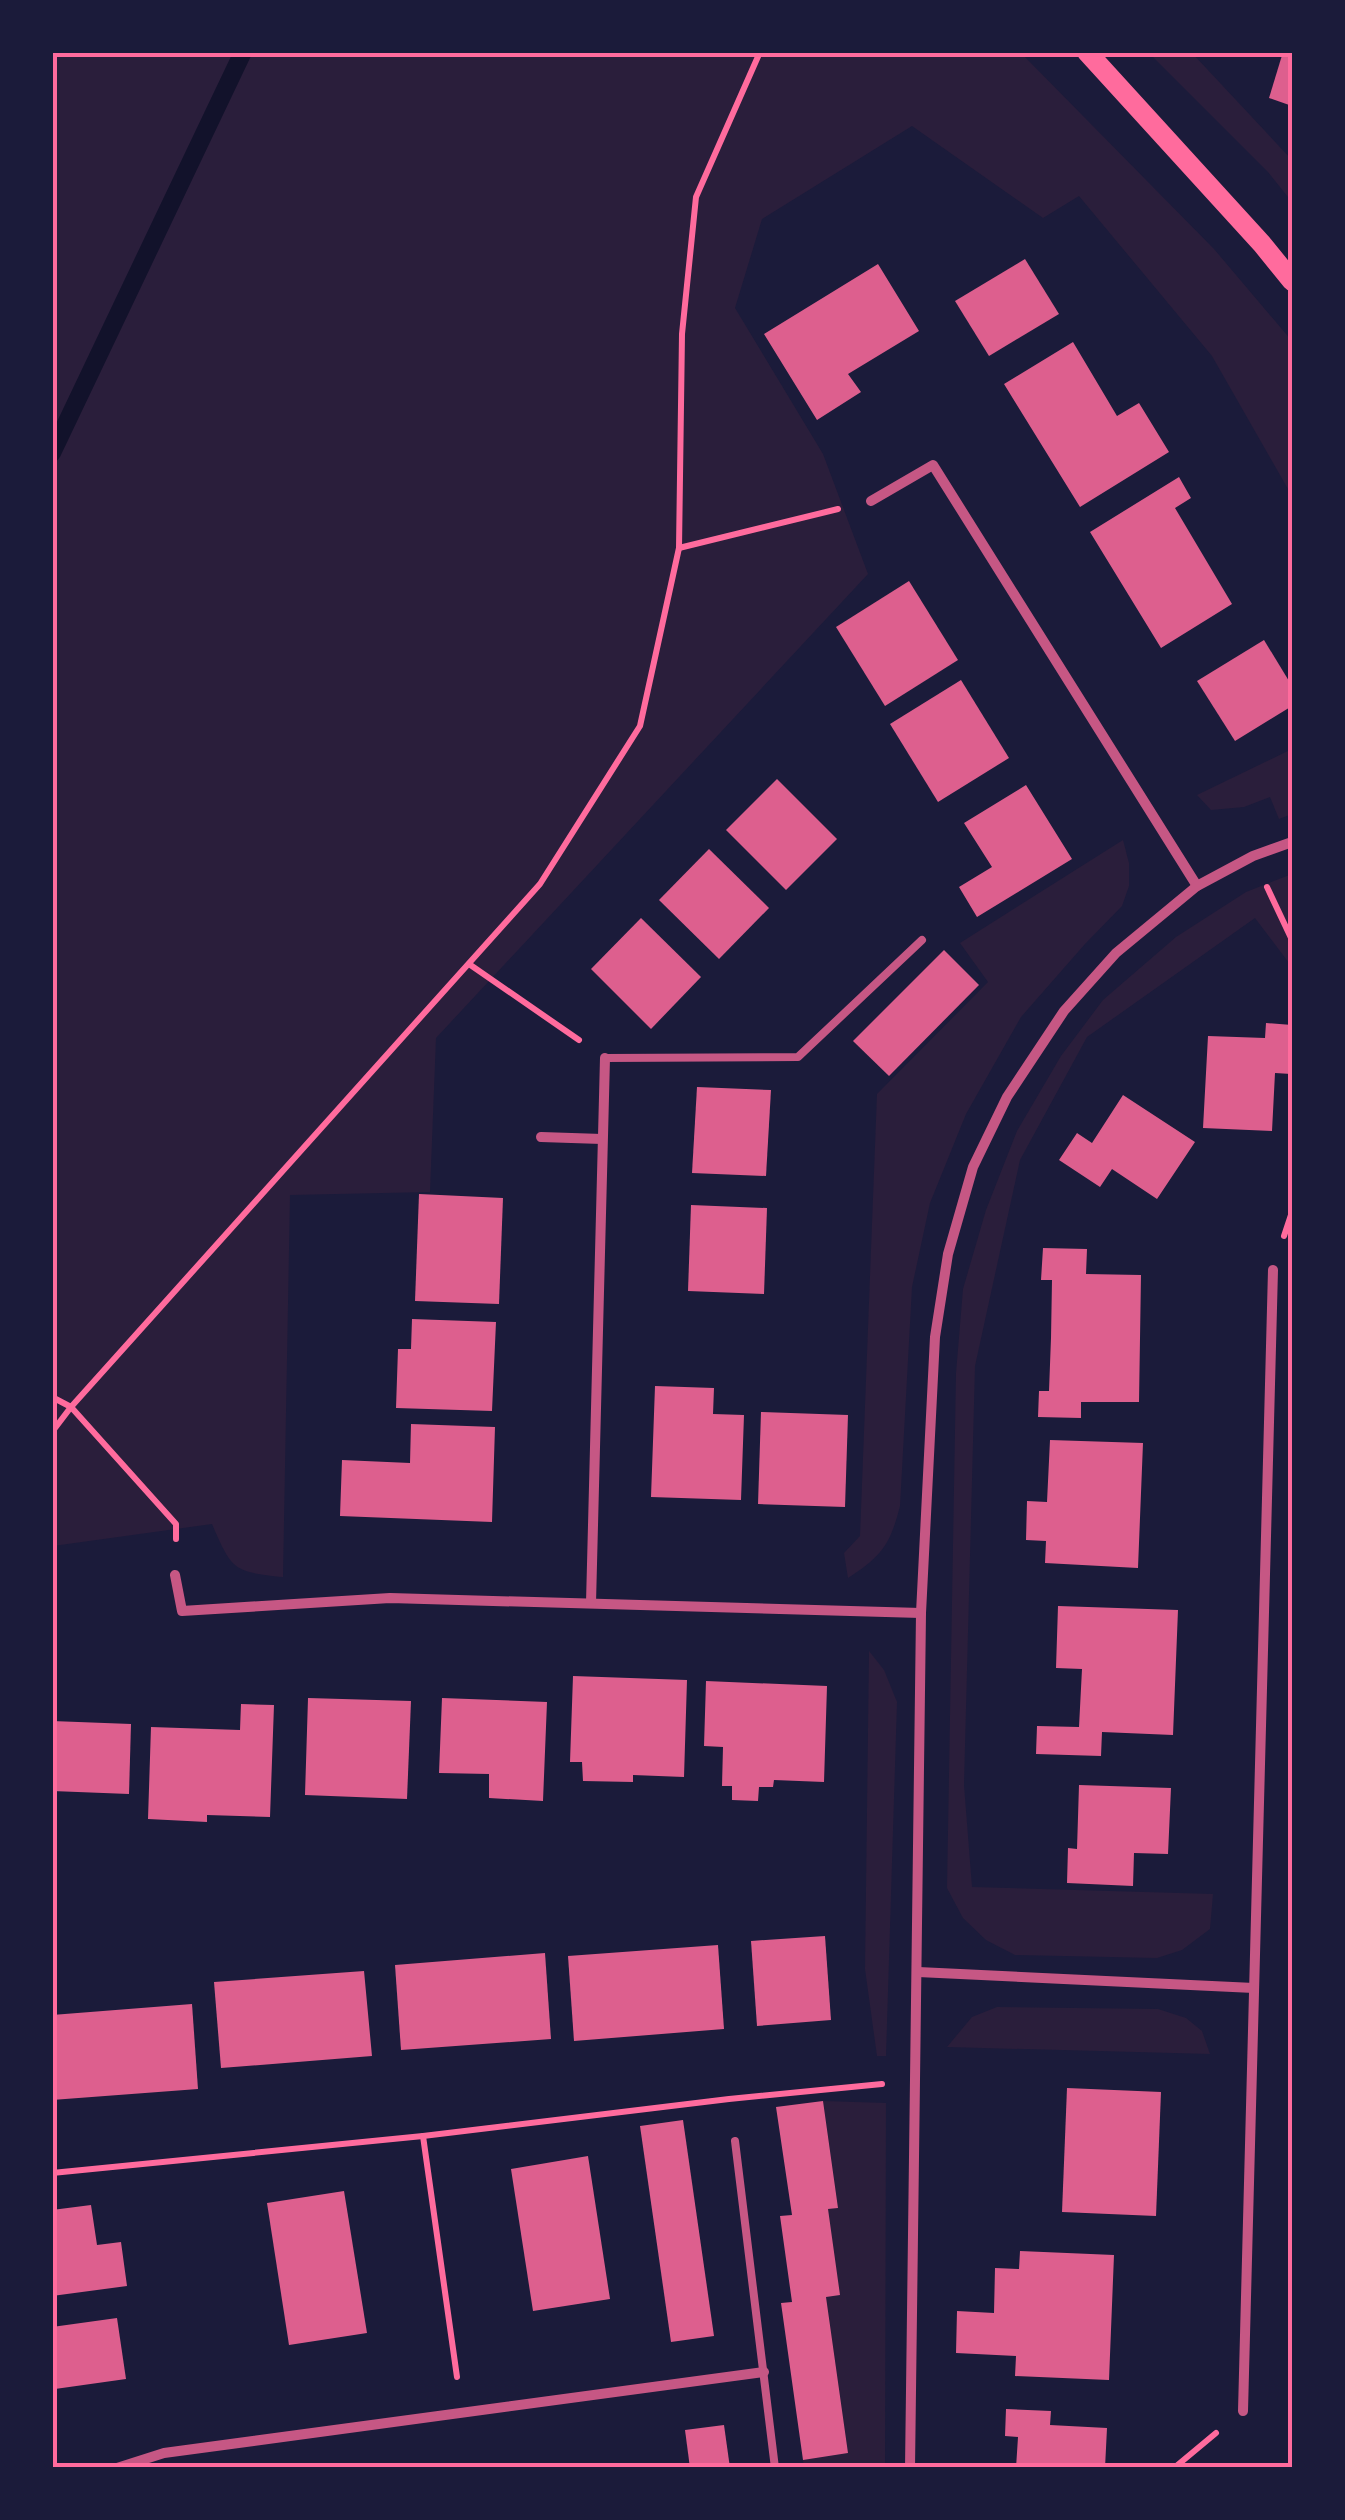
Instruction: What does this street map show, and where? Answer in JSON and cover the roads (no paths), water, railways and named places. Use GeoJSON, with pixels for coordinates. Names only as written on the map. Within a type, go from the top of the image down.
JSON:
{"type":"FeatureCollection","features":[{"type":"Feature","properties":{"kind":"main road"},"geometry":{"type":"LineString","coordinates":[[1086,52],[1292,281]]}},
{"type":"Feature","properties":{"kind":"street"},"geometry":{"type":"LineString","coordinates":[[871,500],[933,465],[1197,886]]}},
{"type":"Feature","properties":{"kind":"street"},"geometry":{"type":"LineString","coordinates":[[910,2468],[921,1613],[935,1338],[948,1254],[973,1167],[1006,1097],[1064,1011],[1116,952],[1197,886],[1253,856],[1292,842]]}},
{"type":"Feature","properties":{"kind":"street"},"geometry":{"type":"LineString","coordinates":[[591,1603],[604,1058]]}},
{"type":"Feature","properties":{"kind":"street"},"geometry":{"type":"LineString","coordinates":[[541,1138],[602,1140]]}},
{"type":"Feature","properties":{"kind":"street"},"geometry":{"type":"LineString","coordinates":[[1242,2412],[1272,1270]]}},
{"type":"Feature","properties":{"kind":"street"},"geometry":{"type":"LineString","coordinates":[[175,1574],[182,1611],[390,1598],[921,1613]]}},
{"type":"Feature","properties":{"kind":"street"},"geometry":{"type":"LineString","coordinates":[[918,1972],[1254,1988]]}},
{"type":"Feature","properties":{"kind":"street"},"geometry":{"type":"LineString","coordinates":[[116,2468],[164,2453],[764,2372]]}},
{"type":"Feature","properties":{"kind":"lane"},"geometry":{"type":"LineString","coordinates":[[604,1058],[798,1058],[922,940]]}},
{"type":"Feature","properties":{"kind":"lane"},"geometry":{"type":"LineString","coordinates":[[735,2141],[775,2468]]}},
{"type":"Feature","properties":{"kind":"waterway"},"geometry":{"type":"LineString","coordinates":[[52,453],[243,52]]}}]}
